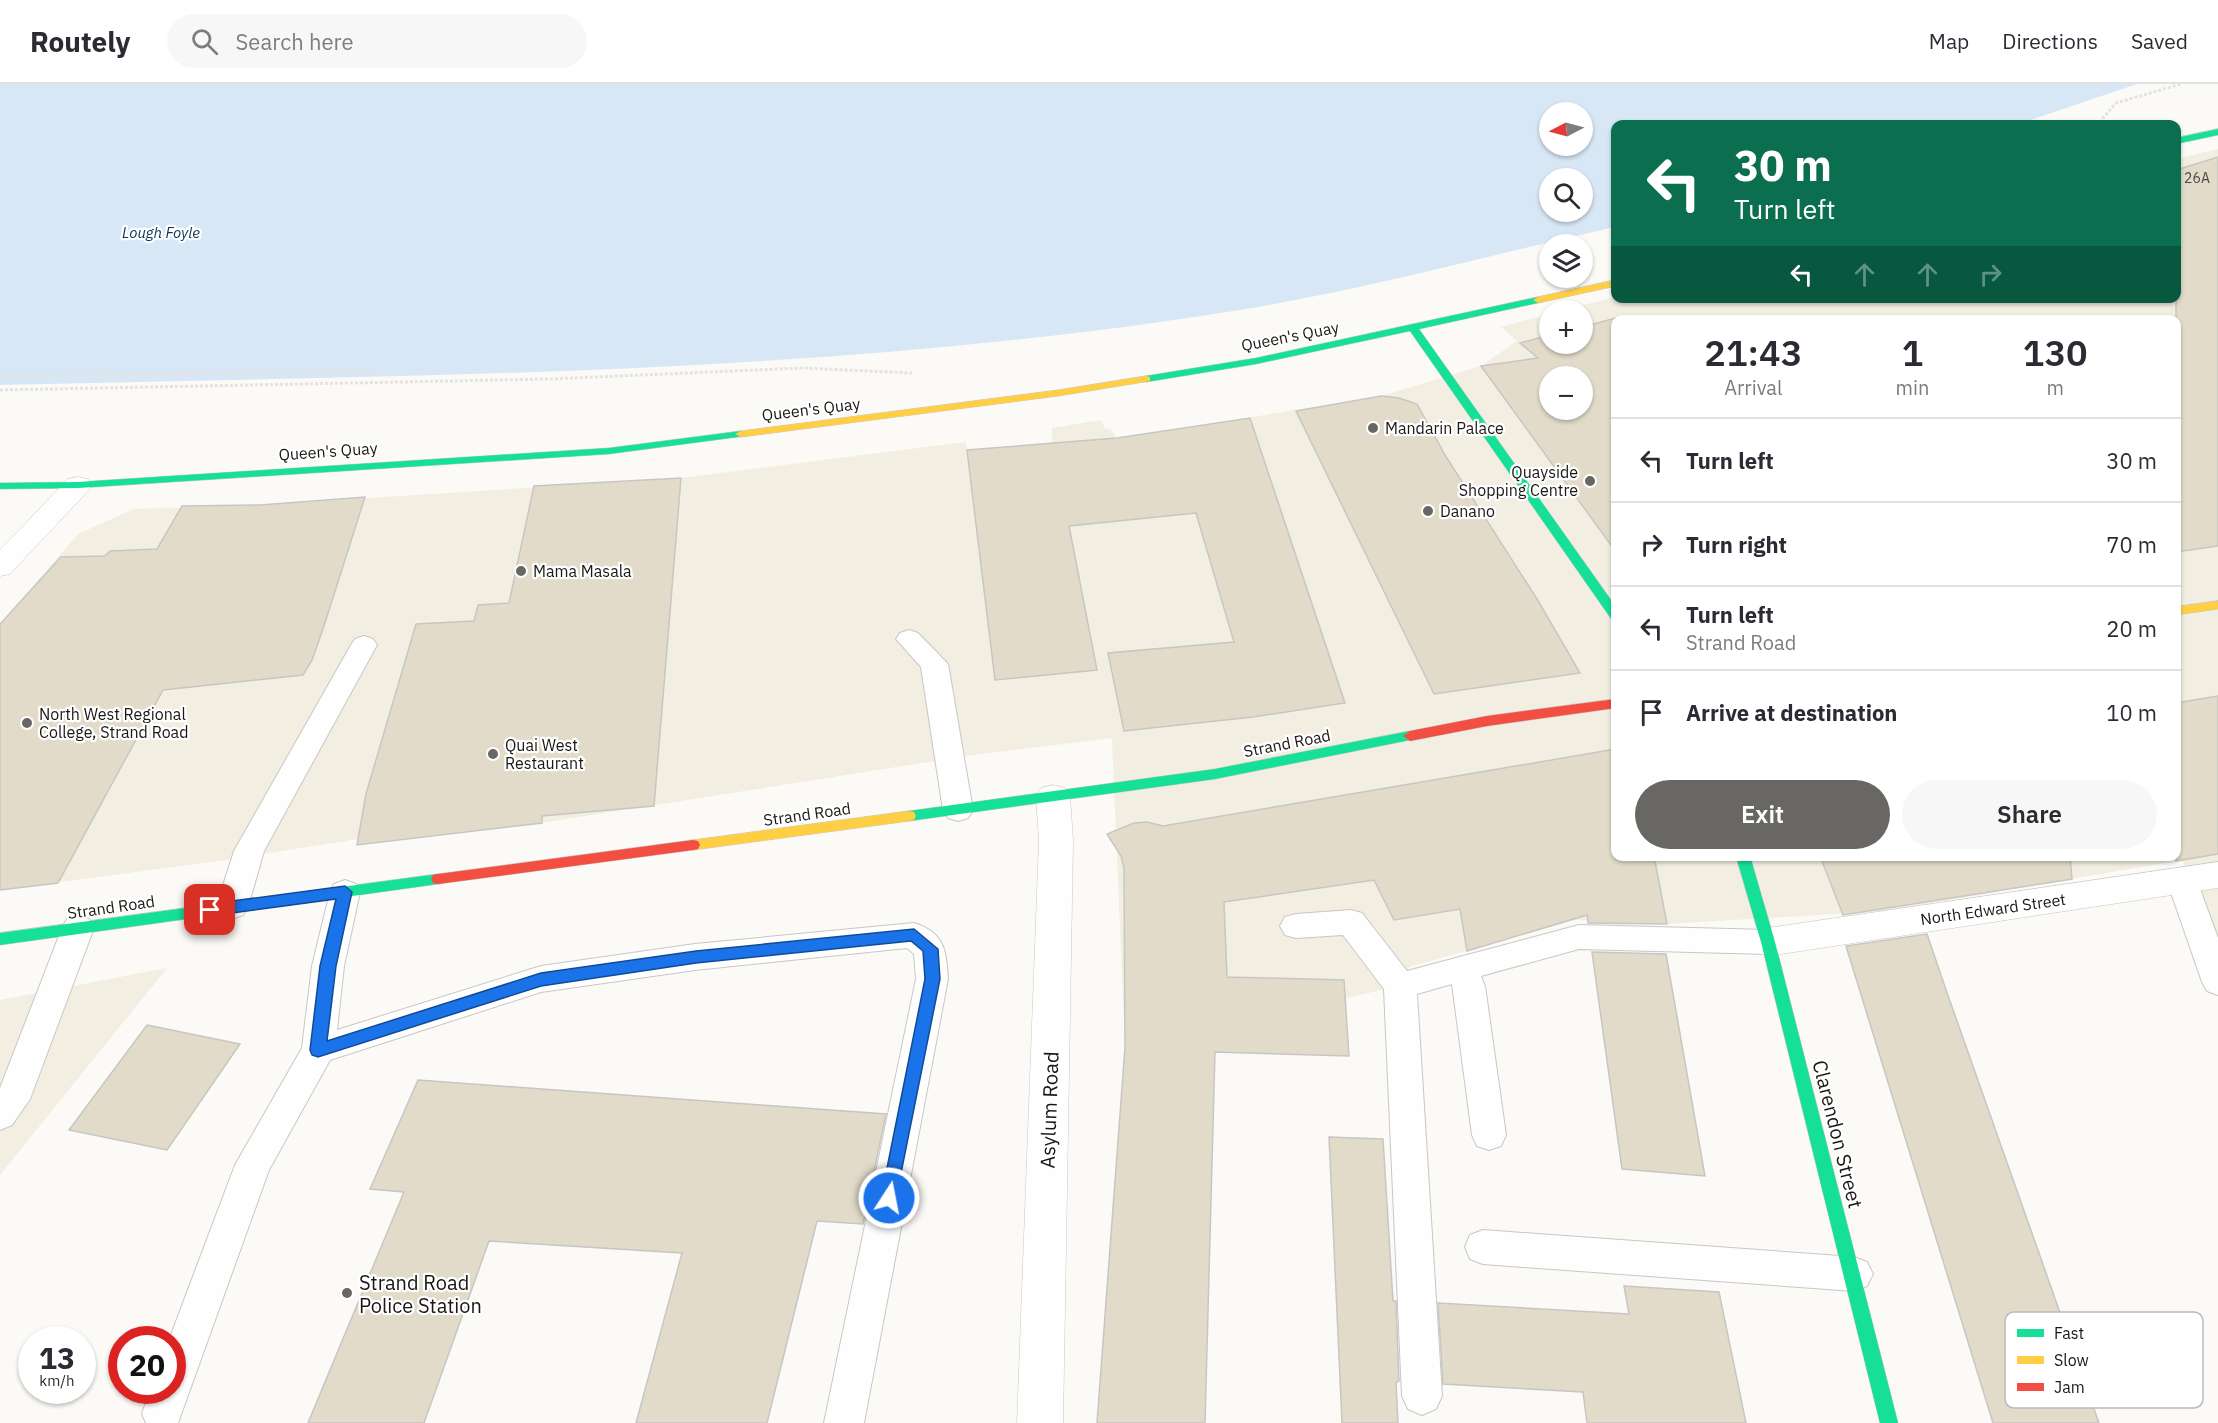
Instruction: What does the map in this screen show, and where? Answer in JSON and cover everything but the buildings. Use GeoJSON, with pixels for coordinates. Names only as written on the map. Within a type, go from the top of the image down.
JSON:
{"type":"FeatureCollection","features":[{"type":"Feature","properties":{"kind":"main road"},"geometry":{"type":"LineString","coordinates":[[2181,140],[2218,132]]}},
{"type":"Feature","properties":{"kind":"main road","name":"Queen's Quay"},"geometry":{"type":"LineString","coordinates":[[0,486],[78,485],[609,451],[1058,393],[1257,360],[1611,284]]}},
{"type":"Feature","properties":{"kind":"main road"},"geometry":{"type":"LineString","coordinates":[[1413,328],[1611,610]]}},
{"type":"Feature","properties":{"kind":"main road"},"geometry":{"type":"LineString","coordinates":[[2181,610],[2218,605]]}},
{"type":"Feature","properties":{"kind":"main road","name":"Strand Road"},"geometry":{"type":"LineString","coordinates":[[0,939],[1215,774],[1487,721],[1611,704]]}},
{"type":"Feature","properties":{"kind":"main road","name":"Clarendon Street"},"geometry":{"type":"LineString","coordinates":[[1744,861],[1768,942],[1854,1274],[1890,1423]]}},
{"type":"Feature","properties":{"kind":"street"},"geometry":{"type":"LineString","coordinates":[[0,567],[78,485]]}},
{"type":"Feature","properties":{"kind":"street","name":"Asylum Road"},"geometry":{"type":"LineString","coordinates":[[1040,1423],[1056,840],[1053,797]]}},
{"type":"Feature","properties":{"kind":"street","name":"North Edward Street"},"geometry":{"type":"LineString","coordinates":[[1768,942],[2218,874]]}},
{"type":"Feature","properties":{"kind":"lane"},"geometry":{"type":"LineString","coordinates":[[909,639],[934,664],[958,810]]}},
{"type":"Feature","properties":{"kind":"lane"},"geometry":{"type":"LineString","coordinates":[[232,907],[249,850],[364,645]]}},
{"type":"Feature","properties":{"kind":"lane"},"geometry":{"type":"LineString","coordinates":[[2182,881],[2218,982]]}},
{"type":"Feature","properties":{"kind":"lane"},"geometry":{"type":"LineString","coordinates":[[186,1347],[253,1165],[318,1050],[328,966],[345,892]]}},
{"type":"Feature","properties":{"kind":"lane"},"geometry":{"type":"LineString","coordinates":[[1296,926],[1351,922],[1400,986],[1422,1396]]}},
{"type":"Feature","properties":{"kind":"lane"},"geometry":{"type":"LineString","coordinates":[[0,1115],[13,1099],[78,928]]}},
{"type":"Feature","properties":{"kind":"lane"},"geometry":{"type":"LineString","coordinates":[[318,1050],[541,979],[696,957],[914,935],[930,949],[932,979],[844,1423]]}},
{"type":"Feature","properties":{"kind":"lane"},"geometry":{"type":"LineString","coordinates":[[1400,986],[1579,937],[1768,942]]}},
{"type":"Feature","properties":{"kind":"lane"},"geometry":{"type":"LineString","coordinates":[[1462,968],[1469,986],[1489,1135]]}},
{"type":"Feature","properties":{"kind":"lane"},"geometry":{"type":"LineString","coordinates":[[1484,1247],[1854,1274]]}},
{"type":"Feature","properties":{"kind":"path"},"geometry":{"type":"LineString","coordinates":[[2103,120],[2116,103],[2181,84]]}},
{"type":"Feature","properties":{"kind":"path"},"geometry":{"type":"LineString","coordinates":[[0,390],[503,380],[802,368],[918,373]]}},
{"type":"Feature","properties":{"kind":"path"},"geometry":{"type":"LineString","coordinates":[[0,376],[376,371]]}},
{"type":"Feature","properties":{"kind":"shaded area"},"geometry":{"type":"Polygon","coordinates":[[[2218,149],[2218,943],[2200,895],[2181,860],[2181,315],[1611,315],[1611,861],[2176,861],[1885,911],[1667,924],[1575,920],[1409,967],[1400,986],[1125,1047],[1112,738],[973,755],[541,823],[357,845],[358,839],[219,861],[0,890],[0,624],[78,534],[134,509],[260,505],[681,478],[966,442],[967,450],[1052,443],[1052,428],[1101,420],[1105,429],[1110,429],[1117,438],[1381,396],[1481,366],[1517,341],[1501,327],[1539,317],[1539,354],[1593,354],[1593,303],[1611,298],[1611,303],[2181,303],[2181,158],[2218,149]]]}},
{"type":"Feature","properties":{"kind":"shaded area"},"geometry":{"type":"Polygon","coordinates":[[[167,968],[0,1175],[0,1000],[167,968]]]}},
{"type":"Feature","properties":{"kind":"water","name":"Lough Foyle"},"geometry":{"type":"Polygon","coordinates":[[[0,84],[2137,84],[2031,120],[1611,120],[1611,228],[1585,234],[1539,234],[1539,245],[1287,302],[1086,332],[932,348],[777,360],[466,374],[0,385],[0,84]]]}},
{"type":"Feature","properties":{"kind":"traffic: fast"},"geometry":{"type":"LineString","coordinates":[[2181,140],[2218,132]]}},
{"type":"Feature","properties":{"kind":"traffic: fast"},"geometry":{"type":"LineString","coordinates":[[1146,379],[1256,361],[1538,300]]}},
{"type":"Feature","properties":{"kind":"traffic: fast"},"geometry":{"type":"LineString","coordinates":[[1413,328],[1611,610]]}},
{"type":"Feature","properties":{"kind":"traffic: fast"},"geometry":{"type":"LineString","coordinates":[[0,486],[78,485],[609,451],[741,434]]}},
{"type":"Feature","properties":{"kind":"traffic: fast"},"geometry":{"type":"LineString","coordinates":[[909,816],[1215,774],[1410,736]]}},
{"type":"Feature","properties":{"kind":"traffic: fast"},"geometry":{"type":"LineString","coordinates":[[1744,861],[1768,942],[1889,1423]]}},
{"type":"Feature","properties":{"kind":"traffic: fast"},"geometry":{"type":"LineString","coordinates":[[0,939],[438,879]]}},
{"type":"Feature","properties":{"kind":"traffic: slow"},"geometry":{"type":"LineString","coordinates":[[1538,300],[1611,284]]}},
{"type":"Feature","properties":{"kind":"traffic: slow"},"geometry":{"type":"LineString","coordinates":[[741,434],[1058,393],[1146,379]]}},
{"type":"Feature","properties":{"kind":"traffic: slow"},"geometry":{"type":"LineString","coordinates":[[2181,610],[2218,605]]}},
{"type":"Feature","properties":{"kind":"traffic: slow"},"geometry":{"type":"LineString","coordinates":[[693,845],[909,816]]}},
{"type":"Feature","properties":{"kind":"traffic: jam"},"geometry":{"type":"LineString","coordinates":[[1410,736],[1487,721],[1611,704]]}},
{"type":"Feature","properties":{"kind":"traffic: jam"},"geometry":{"type":"LineString","coordinates":[[438,879],[693,845]]}},
{"type":"Feature","properties":{"kind":"place","name":"Mandarin Palace"},"geometry":{"type":"Point","coordinates":[1373,428]}},
{"type":"Feature","properties":{"kind":"place","name":"Quayside Shopping Centre"},"geometry":{"type":"Point","coordinates":[1590,481]}},
{"type":"Feature","properties":{"kind":"place","name":"Danano"},"geometry":{"type":"Point","coordinates":[1428,511]}},
{"type":"Feature","properties":{"kind":"place","name":"Mama Masala"},"geometry":{"type":"Point","coordinates":[521,571]}},
{"type":"Feature","properties":{"kind":"place","name":"North West Regional College, Strand Road"},"geometry":{"type":"Point","coordinates":[27,723]}},
{"type":"Feature","properties":{"kind":"place","name":"Quai West Restaurant"},"geometry":{"type":"Point","coordinates":[493,754]}},
{"type":"Feature","properties":{"kind":"place","name":"Strand Road Police Station"},"geometry":{"type":"Point","coordinates":[347,1293]}},
{"type":"Feature","properties":{"kind":"route"},"geometry":{"type":"LineString","coordinates":[[210,910],[345,892],[328,966],[318,1050],[541,979],[696,957],[885,936],[914,935],[930,949],[932,979],[889,1198]]}}]}
